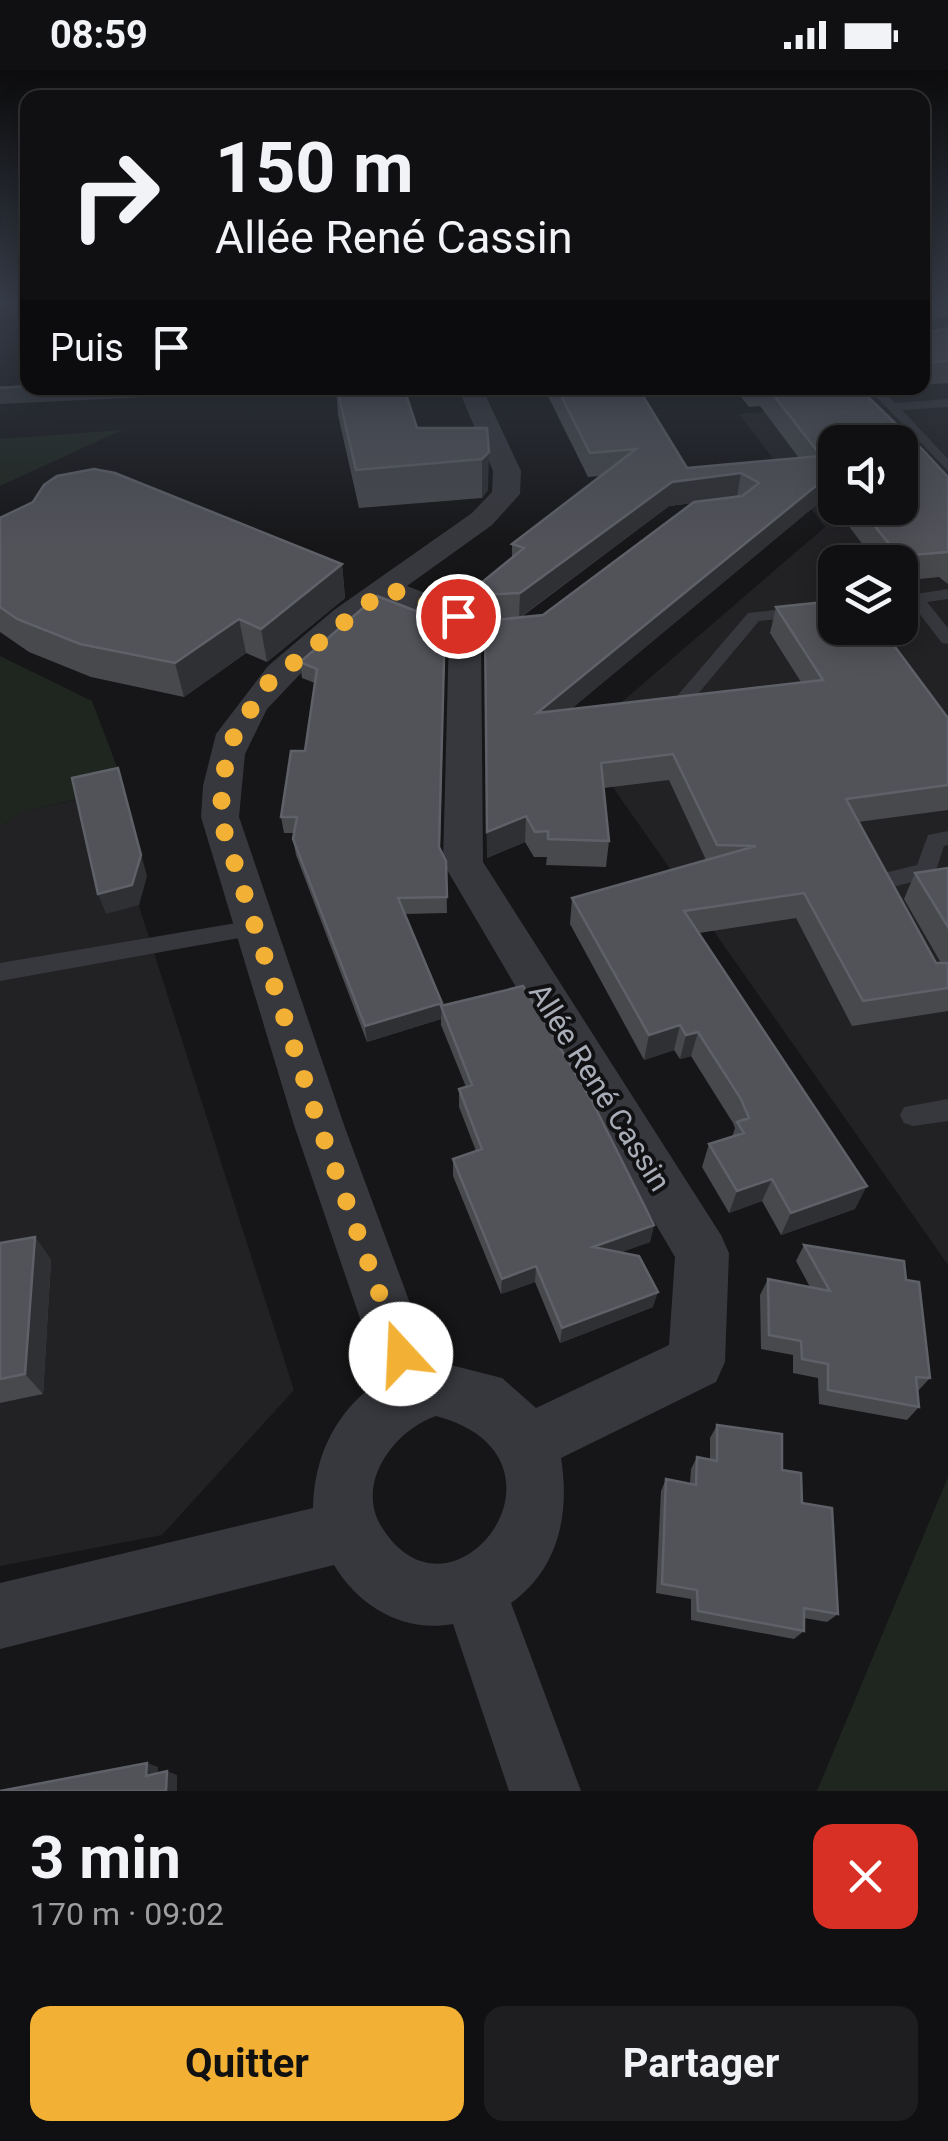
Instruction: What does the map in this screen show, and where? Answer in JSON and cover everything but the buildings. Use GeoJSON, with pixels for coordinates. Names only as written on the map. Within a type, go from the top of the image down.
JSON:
{"type":"FeatureCollection","features":[{"type":"Feature","properties":{"kind":"street"},"geometry":{"type":"LineString","coordinates":[[414,1392],[254,928],[220,818],[224,772],[234,736],[266,685],[387,588],[482,520],[506,494],[507,471],[473,395]]}},
{"type":"Feature","properties":{"kind":"street","name":"Allée René Cassin"},"geometry":{"type":"LineString","coordinates":[[387,588],[458,616],[481,633],[462,864],[702,1252],[696,1362],[527,1442]]}},
{"type":"Feature","properties":{"kind":"street"},"geometry":{"type":"LineString","coordinates":[[436,1387],[479,1395],[515,1422],[527,1442],[536,1469],[531,1527],[518,1553],[499,1575],[474,1590],[424,1595],[378,1574],[361,1554],[344,1502],[346,1471],[355,1444],[391,1403],[436,1387]]}},
{"type":"Feature","properties":{"kind":"street"},"geometry":{"type":"LineString","coordinates":[[0,1616],[350,1530]]}},
{"type":"Feature","properties":{"kind":"street"},"geometry":{"type":"LineString","coordinates":[[474,1590],[545,1791]]}},
{"type":"Feature","properties":{"kind":"lane"},"geometry":{"type":"LineString","coordinates":[[881,395],[948,467]]}},
{"type":"Feature","properties":{"kind":"lane"},"geometry":{"type":"LineString","coordinates":[[892,407],[948,404]]}},
{"type":"Feature","properties":{"kind":"lane"},"geometry":{"type":"LineString","coordinates":[[927,446],[948,440]]}},
{"type":"Feature","properties":{"kind":"lane"},"geometry":{"type":"LineString","coordinates":[[918,598],[948,594]]}},
{"type":"Feature","properties":{"kind":"lane"},"geometry":{"type":"LineString","coordinates":[[675,709],[754,617],[818,610]]}},
{"type":"Feature","properties":{"kind":"lane"},"geometry":{"type":"LineString","coordinates":[[918,610],[948,639]]}},
{"type":"Feature","properties":{"kind":"lane"},"geometry":{"type":"LineString","coordinates":[[898,914],[880,882],[926,872],[935,840],[948,838]]}},
{"type":"Feature","properties":{"kind":"lane"},"geometry":{"type":"LineString","coordinates":[[0,972],[254,928]]}},
{"type":"Feature","properties":{"kind":"lane"},"geometry":{"type":"LineString","coordinates":[[913,1116],[948,1110]]}},
{"type":"Feature","properties":{"kind":"shaded area"},"geometry":{"type":"Polygon","coordinates":[[[930,384],[948,384],[948,1265],[579,739],[823,525],[918,525],[918,425],[818,425],[818,518],[739,414],[841,405],[832,395],[930,395],[930,384]]]}},
{"type":"Feature","properties":{"kind":"shaded area"},"geometry":{"type":"Polygon","coordinates":[[[122,430],[0,486],[0,439],[122,430]]]}},
{"type":"Feature","properties":{"kind":"shaded area"},"geometry":{"type":"Polygon","coordinates":[[[0,656],[92,701],[125,788],[22,812],[0,827],[0,656]]]}},
{"type":"Feature","properties":{"kind":"shaded area"},"geometry":{"type":"Polygon","coordinates":[[[80,799],[147,876],[139,906],[294,1390],[162,1535],[0,1566],[0,827],[21,812],[80,799]]]}},
{"type":"Feature","properties":{"kind":"shaded area"},"geometry":{"type":"Polygon","coordinates":[[[948,1477],[948,1791],[817,1791],[948,1477]]]}},
{"type":"Feature","properties":{"kind":"tram line"},"geometry":{"type":"LineString","coordinates":[[0,388],[20,387]]}},
{"type":"Feature","properties":{"kind":"route"},"geometry":{"type":"LineString","coordinates":[[401,1354],[319,1125],[220,818],[224,772],[234,736],[266,685],[293,660],[387,588],[458,616]]}}]}
